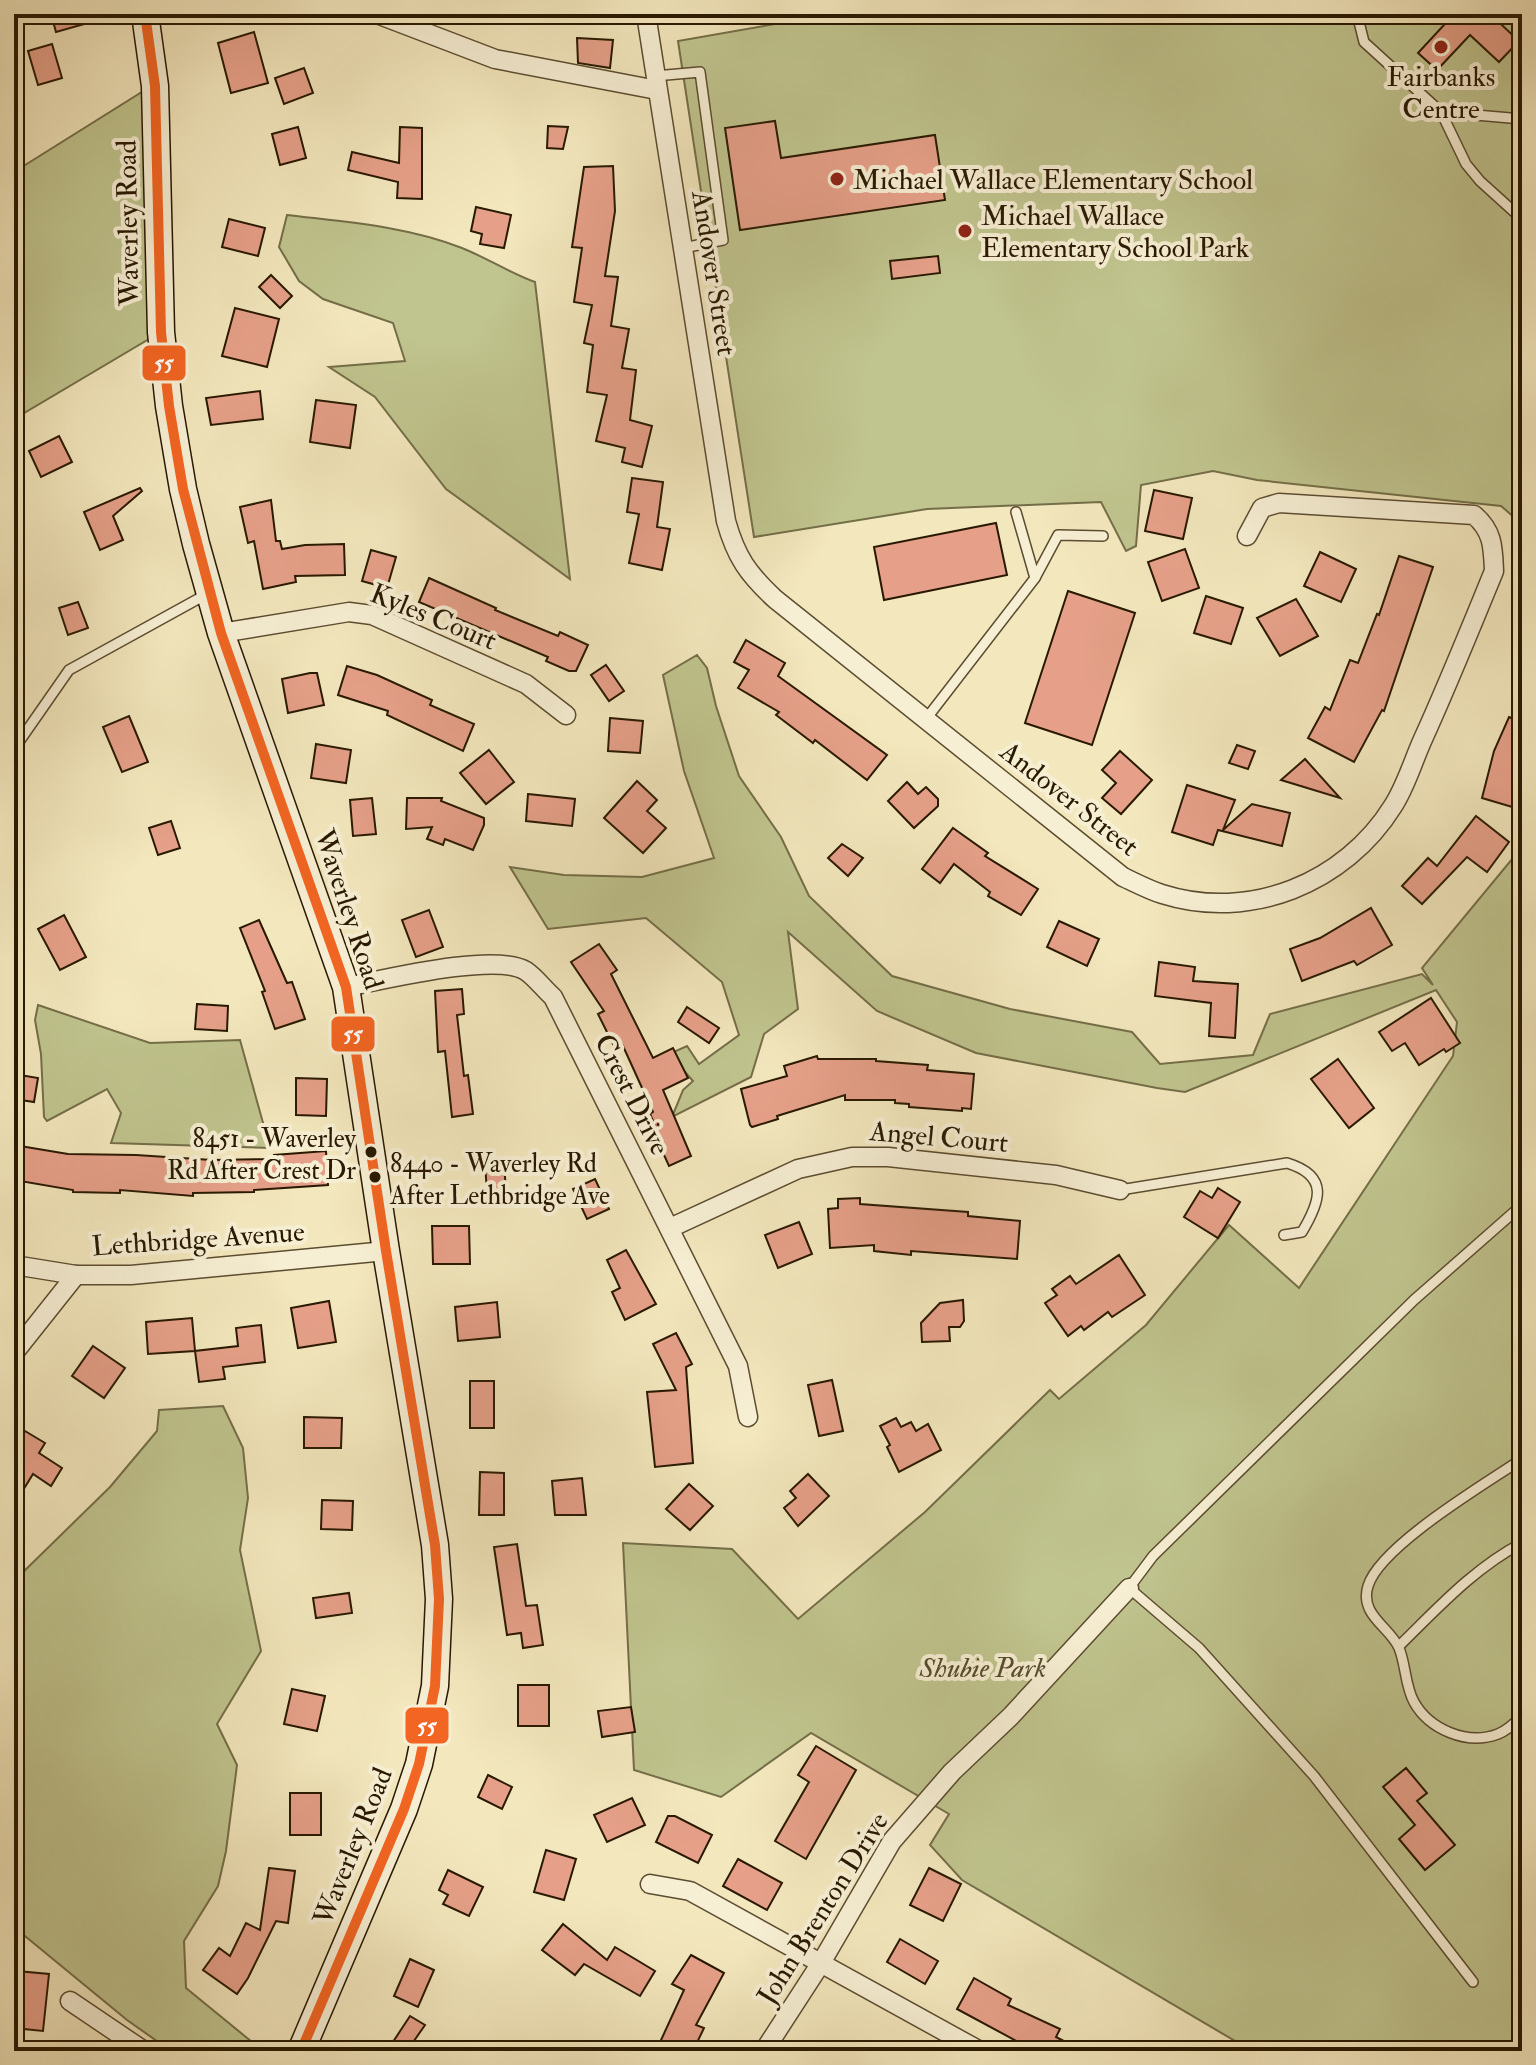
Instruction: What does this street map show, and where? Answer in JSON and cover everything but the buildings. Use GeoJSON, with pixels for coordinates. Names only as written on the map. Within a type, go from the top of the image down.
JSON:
{"type":"FeatureCollection","features":[{"type":"Feature","properties":{"kind":"main road","name":"Waverley Road"},"geometry":{"type":"LineString","coordinates":[[145,14],[155,86],[161,332],[183,489],[221,633],[346,987],[435,1545],[439,1599],[435,1686],[423,1750],[404,1809],[301,2051]]}},
{"type":"Feature","properties":{"kind":"street"},"geometry":{"type":"LineString","coordinates":[[377,14],[495,59],[656,83]]}},
{"type":"Feature","properties":{"kind":"street","name":"Andover Street"},"geometry":{"type":"LineString","coordinates":[[646,14],[726,521],[734,551],[752,578],[775,599],[1123,877],[1162,894],[1194,901],[1236,902],[1277,897],[1336,869],[1353,852],[1393,805],[1494,571],[1492,540],[1487,525],[1474,515],[1279,503],[1262,508],[1247,536]]}},
{"type":"Feature","properties":{"kind":"street","name":"Kyles Court"},"geometry":{"type":"LineString","coordinates":[[221,633],[349,612],[372,615],[526,684],[566,715]]}},
{"type":"Feature","properties":{"kind":"street","name":"Crest Drive"},"geometry":{"type":"LineString","coordinates":[[346,987],[426,971],[501,964],[525,970],[553,997],[738,1366],[748,1417]]}},
{"type":"Feature","properties":{"kind":"street","name":"Angel Court"},"geometry":{"type":"LineString","coordinates":[[670,1228],[798,1169],[852,1157],[888,1157],[1056,1175],[1120,1190]]}},
{"type":"Feature","properties":{"kind":"street","name":"Lethbridge Avenue"},"geometry":{"type":"LineString","coordinates":[[14,1265],[76,1275],[131,1275],[386,1251]]}},
{"type":"Feature","properties":{"kind":"street"},"geometry":{"type":"LineString","coordinates":[[14,1353],[76,1275]]}},
{"type":"Feature","properties":{"kind":"street","name":"John Brenton Drive"},"geometry":{"type":"LineString","coordinates":[[764,2051],[821,1963],[892,1841],[952,1772],[1011,1716],[1129,1588]]}},
{"type":"Feature","properties":{"kind":"street"},"geometry":{"type":"LineString","coordinates":[[650,1884],[690,1891],[980,2051]]}},
{"type":"Feature","properties":{"kind":"street"},"geometry":{"type":"LineString","coordinates":[[70,2001],[144,2051]]}},
{"type":"Feature","properties":{"kind":"lane"},"geometry":{"type":"LineString","coordinates":[[1357,14],[1364,42],[1441,112],[1466,164],[1522,219]]}},
{"type":"Feature","properties":{"kind":"lane"},"geometry":{"type":"LineString","coordinates":[[656,83],[700,72],[723,240],[683,248]]}},
{"type":"Feature","properties":{"kind":"lane"},"geometry":{"type":"LineString","coordinates":[[1441,112],[1522,119]]}},
{"type":"Feature","properties":{"kind":"lane"},"geometry":{"type":"LineString","coordinates":[[1016,512],[1035,578]]}},
{"type":"Feature","properties":{"kind":"lane"},"geometry":{"type":"LineString","coordinates":[[926,719],[1035,578],[1058,535],[1103,536]]}},
{"type":"Feature","properties":{"kind":"lane"},"geometry":{"type":"LineString","coordinates":[[14,749],[69,670],[210,592]]}},
{"type":"Feature","properties":{"kind":"lane"},"geometry":{"type":"LineString","coordinates":[[1120,1190],[1287,1163],[1302,1168],[1313,1178],[1319,1192],[1316,1209],[1302,1232],[1284,1235]]}},
{"type":"Feature","properties":{"kind":"lane"},"geometry":{"type":"LineString","coordinates":[[1473,1982],[1314,1776],[1199,1648],[1129,1588],[1153,1556],[1391,1322],[1522,1205]]}},
{"type":"Feature","properties":{"kind":"lane"},"geometry":{"type":"LineString","coordinates":[[1522,1459],[1438,1516],[1383,1561],[1368,1586],[1367,1601],[1372,1616],[1399,1646],[1413,1701],[1431,1724],[1456,1735],[1481,1738],[1500,1734],[1522,1716]]}},
{"type":"Feature","properties":{"kind":"lane"},"geometry":{"type":"LineString","coordinates":[[1399,1646],[1461,1586],[1500,1555],[1522,1543]]}},
{"type":"Feature","properties":{"kind":"green space","name":"Michael Wallace Elementary School Park"},"geometry":{"type":"Polygon","coordinates":[[[832,14],[1522,14],[1522,524],[1501,506],[1257,480],[1213,471],[1141,485],[1136,546],[1126,551],[1101,502],[927,509],[754,537],[725,350],[720,342],[724,341],[678,41],[832,14]]]}},
{"type":"Feature","properties":{"kind":"green space"},"geometry":{"type":"Polygon","coordinates":[[[145,90],[149,339],[14,419],[14,172],[145,90]]]}},
{"type":"Feature","properties":{"kind":"green space"},"geometry":{"type":"Polygon","coordinates":[[[287,215],[420,235],[462,248],[535,282],[570,579],[446,489],[375,397],[329,367],[405,361],[393,323],[323,299],[299,281],[279,247],[287,215]]]}},
{"type":"Feature","properties":{"kind":"green space","name":"Shubie Park"},"geometry":{"type":"Polygon","coordinates":[[[697,655],[707,668],[739,776],[781,837],[809,896],[892,976],[1010,1009],[1132,1032],[1160,1064],[1253,1055],[1270,1014],[1422,974],[1433,985],[1422,968],[1522,847],[1522,2051],[1252,2051],[962,1880],[930,1845],[949,1814],[811,1733],[721,1797],[634,1770],[623,1543],[732,1549],[798,1619],[925,1512],[1050,1390],[1059,1399],[1146,1325],[1229,1225],[1299,1288],[1453,1056],[1457,1022],[1436,990],[1185,1092],[976,1053],[877,1011],[788,932],[798,1009],[764,1034],[751,1077],[672,1117],[683,1090],[693,1081],[669,1054],[687,1046],[699,1064],[739,1035],[722,982],[646,918],[548,929],[510,867],[564,875],[642,877],[714,858],[684,771],[663,675],[697,655]]]}},
{"type":"Feature","properties":{"kind":"green space"},"geometry":{"type":"Polygon","coordinates":[[[38,1005],[150,1043],[240,1040],[270,1148],[111,1143],[121,1113],[107,1089],[47,1121],[44,1117],[41,1054],[35,1020],[38,1005]]]}},
{"type":"Feature","properties":{"kind":"green space"},"geometry":{"type":"Polygon","coordinates":[[[223,1406],[243,1448],[248,1498],[240,1550],[261,1651],[217,1724],[237,1765],[226,1851],[218,1886],[184,1941],[186,1988],[263,2051],[171,2051],[127,2020],[14,1927],[14,1581],[110,1487],[157,1431],[159,1410],[223,1406]]]}},
{"type":"Feature","properties":{"kind":"transit line","name":"55"},"geometry":{"type":"LineString","coordinates":[[145,14],[155,86],[161,332],[183,489],[221,633],[346,987],[435,1545],[439,1599],[435,1686],[419,1764],[404,1809],[301,2051]]}},
{"type":"Feature","properties":{"kind":"place","name":"Fairbanks Centre"},"geometry":{"type":"Point","coordinates":[1441,47]}},
{"type":"Feature","properties":{"kind":"place","name":"Michael Wallace Elementary School"},"geometry":{"type":"Point","coordinates":[837,179]}},
{"type":"Feature","properties":{"kind":"place","name":"Michael Wallace Elementary School Park"},"geometry":{"type":"Point","coordinates":[965,231]}},
{"type":"Feature","properties":{"kind":"place","name":"8451 - Waverley Rd After Crest Dr"},"geometry":{"type":"Point","coordinates":[371,1152]}},
{"type":"Feature","properties":{"kind":"place","name":"8440 - Waverley Rd After Lethbridge Ave"},"geometry":{"type":"Point","coordinates":[375,1177]}}]}
